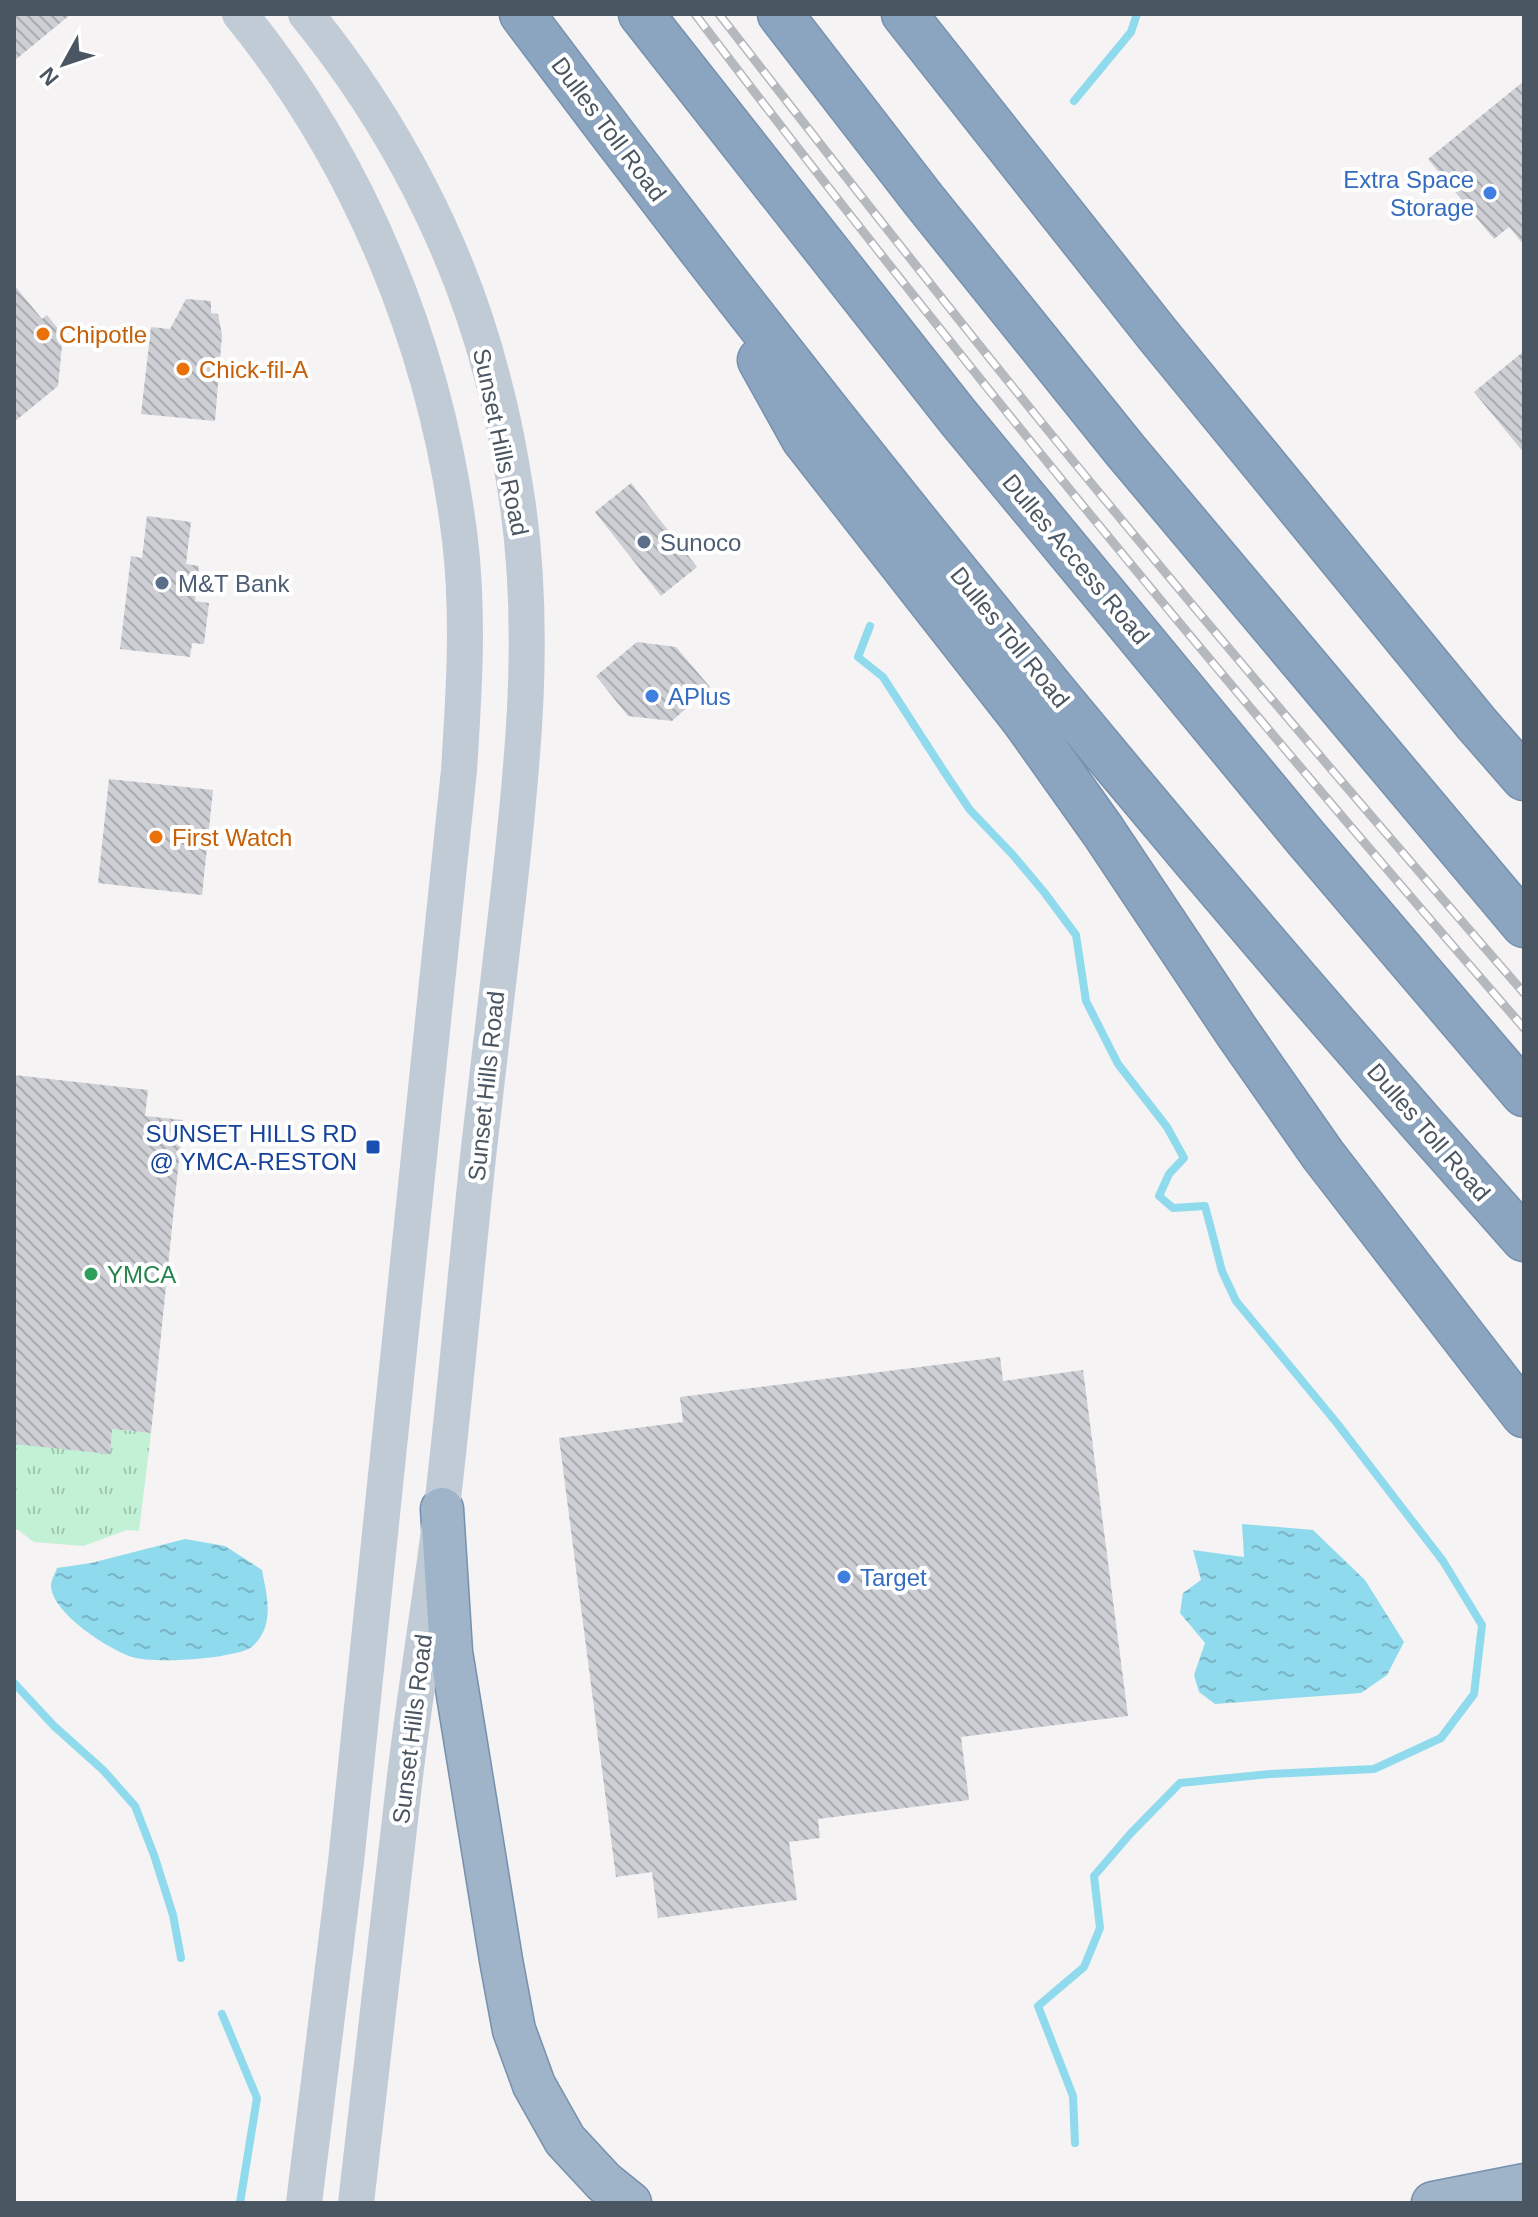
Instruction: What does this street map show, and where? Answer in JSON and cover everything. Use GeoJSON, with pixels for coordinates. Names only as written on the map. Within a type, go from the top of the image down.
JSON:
{"type":"FeatureCollection","features":[{"type":"Feature","properties":{"kind":"highway","name":"Dulles Toll Road"},"geometry":{"type":"LineString","coordinates":[[522,14],[693,239],[884,482],[1079,721],[1278,958],[1524,1239]]}},
{"type":"Feature","properties":{"kind":"highway","name":"Dulles Access Road"},"geometry":{"type":"LineString","coordinates":[[641,14],[958,417],[1305,837],[1524,1094]]}},
{"type":"Feature","properties":{"kind":"highway"},"geometry":{"type":"LineString","coordinates":[[780,14],[923,199],[1125,450],[1524,925]]}},
{"type":"Feature","properties":{"kind":"highway"},"geometry":{"type":"LineString","coordinates":[[904,14],[1158,335],[1524,778]]}},
{"type":"Feature","properties":{"kind":"highway"},"geometry":{"type":"LineString","coordinates":[[693,239],[804,439],[1016,708],[1314,1142],[1524,1415]]}},
{"type":"Feature","properties":{"kind":"highway"},"geometry":{"type":"LineString","coordinates":[[1476,723],[1524,768]]}},
{"type":"Feature","properties":{"kind":"highway"},"geometry":{"type":"LineString","coordinates":[[442,1509],[451,1652],[514,2030],[534,2085],[565,2140],[604,2182],[630,2203]]}},
{"type":"Feature","properties":{"kind":"highway"},"geometry":{"type":"LineString","coordinates":[[1433,2203],[1524,2185]]}},
{"type":"Feature","properties":{"kind":"main road","name":"Sunset Hills Road"},"geometry":{"type":"LineString","coordinates":[[240,14],[282,70],[336,157],[396,282],[416,339],[447,453],[460,541],[464,607],[465,679],[459,770],[346,1862],[304,2203]]}},
{"type":"Feature","properties":{"kind":"main road","name":"Sunset Hills Road"},"geometry":{"type":"LineString","coordinates":[[306,14],[386,128],[426,202],[458,272],[495,385],[524,559],[524,741],[442,1509],[406,1772],[356,2203]]}},
{"type":"Feature","properties":{"kind":"green space"},"geometry":{"type":"Polygon","coordinates":[[[112,1429],[151,1433],[139,1531],[127,1530],[83,1546],[34,1542],[14,1527],[14,1444],[112,1429]]]}},
{"type":"Feature","properties":{"kind":"water"},"geometry":{"type":"Polygon","coordinates":[[[1242,1524],[1313,1530],[1365,1580],[1404,1642],[1387,1675],[1361,1693],[1215,1704],[1199,1692],[1194,1675],[1205,1643],[1180,1613],[1183,1593],[1201,1580],[1193,1550],[1244,1557],[1242,1524]]]}},
{"type":"Feature","properties":{"kind":"water"},"geometry":{"type":"Polygon","coordinates":[[[185,1539],[225,1546],[262,1570],[268,1604],[267,1620],[261,1636],[250,1648],[238,1653],[190,1659],[132,1657],[83,1629],[54,1596],[51,1584],[57,1568],[91,1563],[185,1539]]]}},
{"type":"Feature","properties":{"kind":"building"},"geometry":{"type":"Polygon","coordinates":[[[14,14],[71,14],[14,61],[14,14]]]}},
{"type":"Feature","properties":{"kind":"building","name":"Extra Space Storage"},"geometry":{"type":"Polygon","coordinates":[[[1524,81],[1524,245],[1509,227],[1494,239],[1428,159],[1524,81]]]}},
{"type":"Feature","properties":{"kind":"building"},"geometry":{"type":"Polygon","coordinates":[[[14,285],[42,319],[47,315],[63,335],[58,386],[14,422],[14,285]]]}},
{"type":"Feature","properties":{"kind":"building","name":"Chick-fil-A"},"geometry":{"type":"Polygon","coordinates":[[[186,299],[211,301],[211,313],[218,314],[222,335],[215,421],[141,414],[151,327],[170,329],[186,299]]]}},
{"type":"Feature","properties":{"kind":"building"},"geometry":{"type":"Polygon","coordinates":[[[1524,351],[1524,453],[1474,392],[1524,351]]]}},
{"type":"Feature","properties":{"kind":"building"},"geometry":{"type":"Polygon","coordinates":[[[631,483],[697,567],[661,596],[595,512],[631,483]]]}},
{"type":"Feature","properties":{"kind":"building","name":"M&T Bank"},"geometry":{"type":"Polygon","coordinates":[[[147,516],[191,522],[186,564],[199,566],[195,601],[209,603],[204,644],[192,643],[190,657],[120,649],[131,556],[142,558],[147,516]]]}},
{"type":"Feature","properties":{"kind":"building"},"geometry":{"type":"Polygon","coordinates":[[[637,642],[676,647],[710,687],[672,721],[628,716],[596,676],[637,642]]]}},
{"type":"Feature","properties":{"kind":"building","name":"First Watch"},"geometry":{"type":"Polygon","coordinates":[[[109,779],[213,790],[202,895],[98,883],[109,779]]]}},
{"type":"Feature","properties":{"kind":"building","name":"YMCA"},"geometry":{"type":"Polygon","coordinates":[[[14,1075],[148,1090],[145,1116],[183,1120],[151,1433],[112,1429],[110,1454],[14,1444],[14,1075]]]}},
{"type":"Feature","properties":{"kind":"building","name":"Target"},"geometry":{"type":"Polygon","coordinates":[[[1000,1357],[1003,1381],[1083,1370],[1128,1716],[961,1737],[969,1800],[818,1819],[820,1838],[789,1842],[797,1900],[658,1918],[652,1872],[616,1877],[559,1438],[683,1422],[680,1397],[1000,1357]]]}},
{"type":"Feature","properties":{"kind":"waterway"},"geometry":{"type":"LineString","coordinates":[[1074,101],[1131,32],[1137,14]]}},
{"type":"Feature","properties":{"kind":"waterway"},"geometry":{"type":"LineString","coordinates":[[870,626],[858,657],[883,677],[970,810],[1012,854],[1076,935],[1086,1001],[1118,1064],[1167,1127],[1184,1158],[1169,1174],[1159,1196],[1173,1208],[1205,1206],[1222,1271],[1236,1301],[1336,1422],[1443,1561],[1482,1625],[1474,1694],[1441,1738],[1374,1769],[1270,1774],[1180,1783],[1094,1876],[1100,1928],[1084,1967],[1038,2006],[1073,2096],[1075,2143]]}},
{"type":"Feature","properties":{"kind":"waterway"},"geometry":{"type":"LineString","coordinates":[[14,1683],[54,1726],[103,1770],[135,1806],[173,1915],[181,1958]]}},
{"type":"Feature","properties":{"kind":"waterway"},"geometry":{"type":"LineString","coordinates":[[222,2014],[257,2098],[240,2203]]}},
{"type":"Feature","properties":{"kind":"railway"},"geometry":{"type":"LineString","coordinates":[[695,14],[896,273],[1101,528],[1524,1028]]}},
{"type":"Feature","properties":{"kind":"railway"},"geometry":{"type":"LineString","coordinates":[[719,14],[886,228],[1170,579],[1524,993]]}},
{"type":"Feature","properties":{"kind":"place","name":"Extra Space Storage"},"geometry":{"type":"Point","coordinates":[1490,193]}},
{"type":"Feature","properties":{"kind":"place","name":"Chipotle"},"geometry":{"type":"Point","coordinates":[43,334]}},
{"type":"Feature","properties":{"kind":"place","name":"Chick-fil-A"},"geometry":{"type":"Point","coordinates":[183,369]}},
{"type":"Feature","properties":{"kind":"place","name":"Sunoco"},"geometry":{"type":"Point","coordinates":[644,542]}},
{"type":"Feature","properties":{"kind":"place","name":"M&T Bank"},"geometry":{"type":"Point","coordinates":[162,583]}},
{"type":"Feature","properties":{"kind":"place","name":"APlus"},"geometry":{"type":"Point","coordinates":[652,696]}},
{"type":"Feature","properties":{"kind":"place","name":"First Watch"},"geometry":{"type":"Point","coordinates":[156,837]}},
{"type":"Feature","properties":{"kind":"place","name":"SUNSET HILLS RD @ YMCA-RESTON"},"geometry":{"type":"Point","coordinates":[373,1147]}},
{"type":"Feature","properties":{"kind":"place","name":"YMCA"},"geometry":{"type":"Point","coordinates":[91,1274]}},
{"type":"Feature","properties":{"kind":"place","name":"Target"},"geometry":{"type":"Point","coordinates":[844,1577]}}]}
